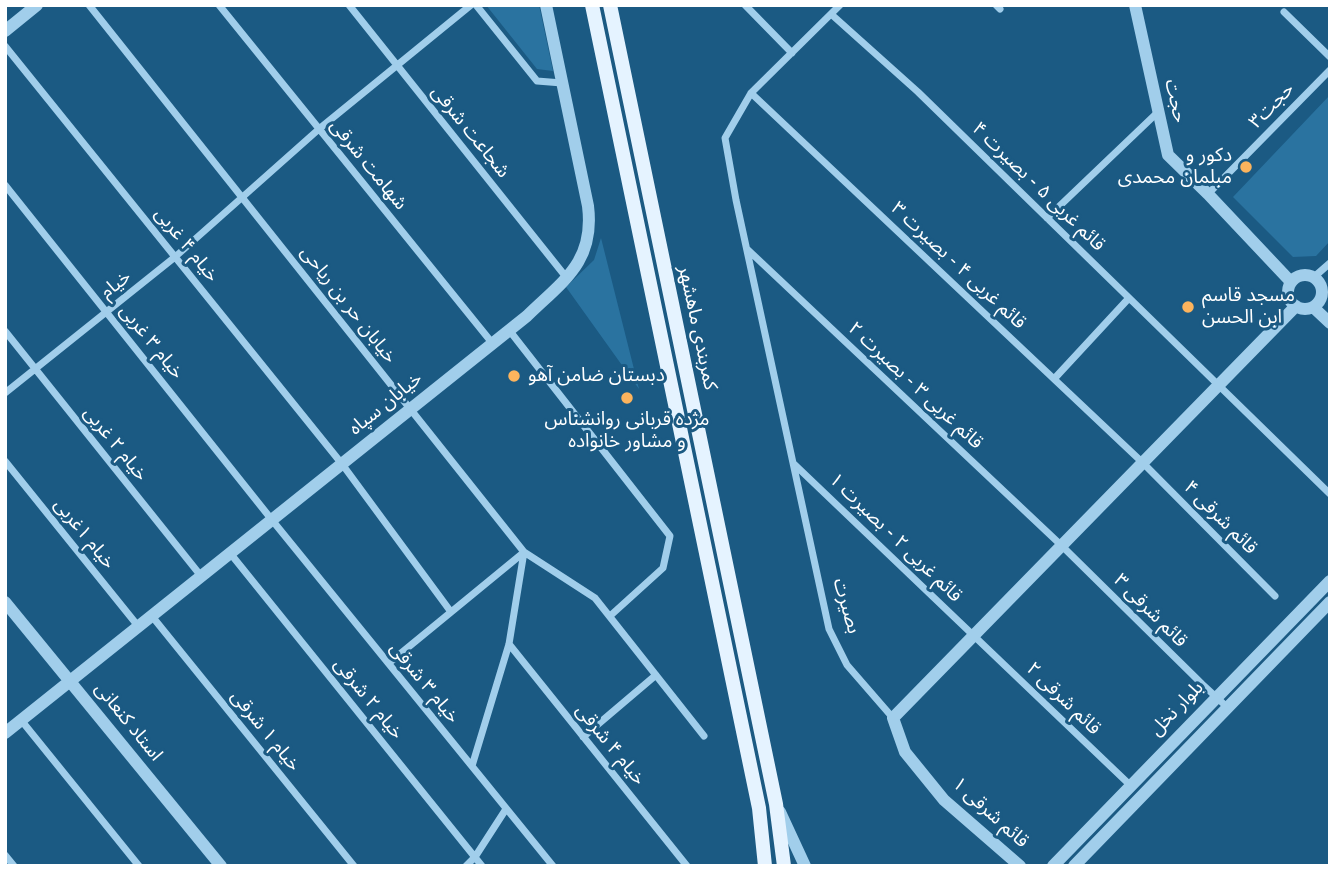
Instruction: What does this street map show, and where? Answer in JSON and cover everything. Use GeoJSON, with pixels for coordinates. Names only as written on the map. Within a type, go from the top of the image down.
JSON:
{"type":"FeatureCollection","features":[{"type":"Feature","properties":{"kind":"main road","name":"کمربندی ماهشهر"},"geometry":{"type":"LineString","coordinates":[[592,5],[758,808],[765,866]]}},
{"type":"Feature","properties":{"kind":"main road","name":"کمربندی ماهشهر"},"geometry":{"type":"LineString","coordinates":[[610,5],[776,804],[784,866]]}},
{"type":"Feature","properties":{"kind":"street"},"geometry":{"type":"LineString","coordinates":[[5,31],[37,5]]}},
{"type":"Feature","properties":{"kind":"street","name":"خیابان حر بن ریاحی"},"geometry":{"type":"LineString","coordinates":[[89,5],[524,552],[595,598],[704,736]]}},
{"type":"Feature","properties":{"kind":"street","name":"شهامت شرقی"},"geometry":{"type":"LineString","coordinates":[[219,5],[493,344]]}},
{"type":"Feature","properties":{"kind":"street","name":"شجاعت شرقی"},"geometry":{"type":"LineString","coordinates":[[349,5],[566,277]]}},
{"type":"Feature","properties":{"kind":"street"},"geometry":{"type":"LineString","coordinates":[[473,5],[537,81],[562,83]]}},
{"type":"Feature","properties":{"kind":"street","name":"خیام"},"geometry":{"type":"LineString","coordinates":[[5,393],[175,257],[319,129],[473,5]]}},
{"type":"Feature","properties":{"kind":"street","name":"خیابان سپاه"},"geometry":{"type":"LineString","coordinates":[[5,733],[493,344],[527,316],[576,266],[589,237],[590,222],[546,5]]}},
{"type":"Feature","properties":{"kind":"street"},"geometry":{"type":"LineString","coordinates":[[745,5],[792,53]]}},
{"type":"Feature","properties":{"kind":"street","name":"بصیرت"},"geometry":{"type":"LineString","coordinates":[[840,5],[751,93],[725,138],[829,629],[847,665],[893,718]]}},
{"type":"Feature","properties":{"kind":"street","name":"حجت"},"geometry":{"type":"LineString","coordinates":[[1135,5],[1168,155],[1291,282]]}},
{"type":"Feature","properties":{"kind":"street"},"geometry":{"type":"LineString","coordinates":[[1284,12],[1330,57]]}},
{"type":"Feature","properties":{"kind":"street","name":"قائم غربی ۵ - بصیرت ۴"},"geometry":{"type":"LineString","coordinates":[[831,14],[918,92],[1330,494]]}},
{"type":"Feature","properties":{"kind":"street","name":"خیام ۴ غربی"},"geometry":{"type":"LineString","coordinates":[[5,46],[342,464]]}},
{"type":"Feature","properties":{"kind":"street","name":"حجت۳"},"geometry":{"type":"LineString","coordinates":[[1208,194],[1330,70]]}},
{"type":"Feature","properties":{"kind":"street","name":"قائم غربی ۴ - بصیرت ۳"},"geometry":{"type":"LineString","coordinates":[[751,93],[1143,463]]}},
{"type":"Feature","properties":{"kind":"street"},"geometry":{"type":"LineString","coordinates":[[1047,218],[1158,112]]}},
{"type":"Feature","properties":{"kind":"street","name":"خیام ۳ غربی"},"geometry":{"type":"LineString","coordinates":[[5,185],[272,520]]}},
{"type":"Feature","properties":{"kind":"street","name":"قائم غربی ۳ - بصیرت ۲"},"geometry":{"type":"LineString","coordinates":[[747,249],[1062,546]]}},
{"type":"Feature","properties":{"kind":"street"},"geometry":{"type":"LineString","coordinates":[[1314,277],[1330,263]]}},
{"type":"Feature","properties":{"kind":"street"},"geometry":{"type":"LineString","coordinates":[[1299,275],[1314,277],[1321,285],[1320,300],[1313,307],[1304,309],[1296,306],[1289,298],[1291,282],[1299,275]]}},
{"type":"Feature","properties":{"kind":"street"},"geometry":{"type":"LineString","coordinates":[[1054,379],[1129,298]]}},
{"type":"Feature","properties":{"kind":"street"},"geometry":{"type":"LineString","coordinates":[[893,718],[1296,306]]}},
{"type":"Feature","properties":{"kind":"street"},"geometry":{"type":"LineString","coordinates":[[1313,307],[1330,323]]}},
{"type":"Feature","properties":{"kind":"street"},"geometry":{"type":"LineString","coordinates":[[509,330],[670,536],[663,568],[610,616]]}},
{"type":"Feature","properties":{"kind":"street","name":"خیام ۲ غربی"},"geometry":{"type":"LineString","coordinates":[[5,331],[201,576]]}},
{"type":"Feature","properties":{"kind":"street","name":"خیام ۱غربی"},"geometry":{"type":"LineString","coordinates":[[5,461],[138,626]]}},
{"type":"Feature","properties":{"kind":"street","name":"قائم شرقی ۴"},"geometry":{"type":"LineString","coordinates":[[1143,463],[1275,596]]}},
{"type":"Feature","properties":{"kind":"street"},"geometry":{"type":"LineString","coordinates":[[342,464],[451,612]]}},
{"type":"Feature","properties":{"kind":"street","name":"قائم غربی ۲ - بصیرت ۱"},"geometry":{"type":"LineString","coordinates":[[794,464],[975,635]]}},
{"type":"Feature","properties":{"kind":"street","name":"خیام ۳ شرقی"},"geometry":{"type":"LineString","coordinates":[[272,520],[553,866]]}},
{"type":"Feature","properties":{"kind":"street","name":"قائم شرقی ۳"},"geometry":{"type":"LineString","coordinates":[[1062,546],[1227,707]]}},
{"type":"Feature","properties":{"kind":"street"},"geometry":{"type":"LineString","coordinates":[[388,663],[524,552]]}},
{"type":"Feature","properties":{"kind":"street"},"geometry":{"type":"LineString","coordinates":[[472,766],[509,644],[524,552]]}},
{"type":"Feature","properties":{"kind":"street","name":"خیام ۲ شرقی"},"geometry":{"type":"LineString","coordinates":[[230,553],[482,866]]}},
{"type":"Feature","properties":{"kind":"street","name":"بلوار نخل"},"geometry":{"type":"LineString","coordinates":[[1053,866],[1330,581]]}},
{"type":"Feature","properties":{"kind":"street","name":"استاد کنعانی"},"geometry":{"type":"LineString","coordinates":[[5,602],[221,866]]}},
{"type":"Feature","properties":{"kind":"street","name":"بلوار نخل"},"geometry":{"type":"LineString","coordinates":[[1074,866],[1330,602]]}},
{"type":"Feature","properties":{"kind":"street","name":"خیام ۱ شرقی"},"geometry":{"type":"LineString","coordinates":[[151,615],[354,866]]}},
{"type":"Feature","properties":{"kind":"street","name":"قائم شرقی ۲"},"geometry":{"type":"LineString","coordinates":[[975,635],[1130,785]]}},
{"type":"Feature","properties":{"kind":"street","name":"خیام ۴ شرقی"},"geometry":{"type":"LineString","coordinates":[[509,644],[687,866]]}},
{"type":"Feature","properties":{"kind":"street"},"geometry":{"type":"LineString","coordinates":[[583,737],[656,675]]}},
{"type":"Feature","properties":{"kind":"street","name":"قائم شرقی ۱"},"geometry":{"type":"LineString","coordinates":[[893,718],[905,752],[944,800],[1020,866]]}},
{"type":"Feature","properties":{"kind":"street"},"geometry":{"type":"LineString","coordinates":[[21,720],[139,866]]}},
{"type":"Feature","properties":{"kind":"street"},"geometry":{"type":"LineString","coordinates":[[776,804],[805,866]]}},
{"type":"Feature","properties":{"kind":"street"},"geometry":{"type":"LineString","coordinates":[[466,866],[475,857],[506,809]]}},
{"type":"Feature","properties":{"kind":"street"},"geometry":{"type":"LineString","coordinates":[[5,855],[14,866]]}},
{"type":"Feature","properties":{"kind":"shaded area"},"geometry":{"type":"Polygon","coordinates":[[[486,5],[539,5],[553,71],[537,69],[486,5]]]}},
{"type":"Feature","properties":{"kind":"shaded area"},"geometry":{"type":"Polygon","coordinates":[[[1330,95],[1330,241],[1316,256],[1293,257],[1233,197],[1330,95]]]}},
{"type":"Feature","properties":{"kind":"shaded area"},"geometry":{"type":"Polygon","coordinates":[[[601,238],[639,389],[566,287],[594,260],[601,238]]]}},
{"type":"Feature","properties":{"kind":"place","name":"دکور و مبلمان محمدی"},"geometry":{"type":"Point","coordinates":[1246,167]}},
{"type":"Feature","properties":{"kind":"place","name":"مسجد قاسم ابن الحسن"},"geometry":{"type":"Point","coordinates":[1188,307]}},
{"type":"Feature","properties":{"kind":"place","name":"دبستان ضامن آهو"},"geometry":{"type":"Point","coordinates":[514,376]}},
{"type":"Feature","properties":{"kind":"place","name":"مژده قربانی روانشناس و مشاور خانواده"},"geometry":{"type":"Point","coordinates":[627,398]}}]}
